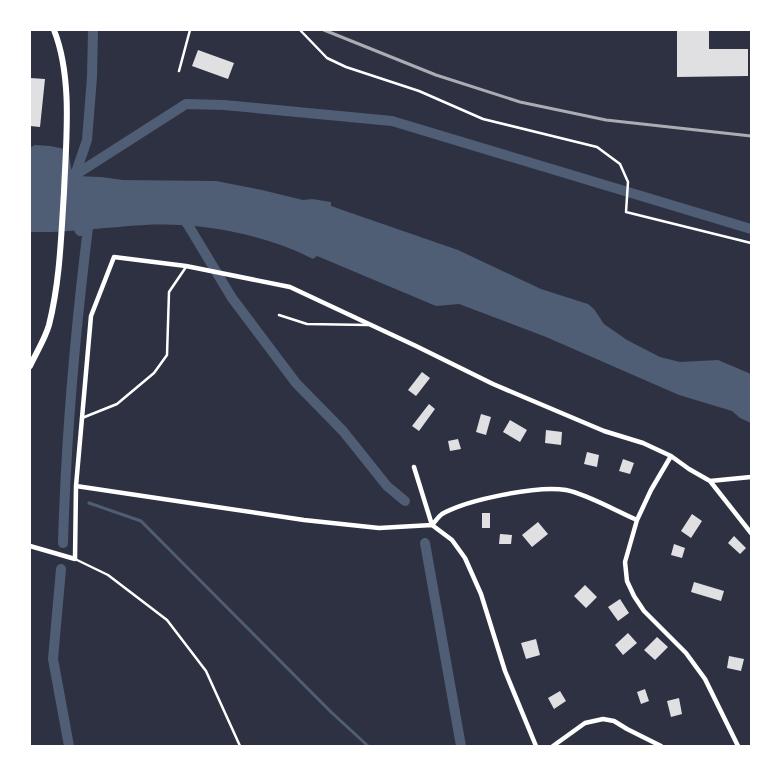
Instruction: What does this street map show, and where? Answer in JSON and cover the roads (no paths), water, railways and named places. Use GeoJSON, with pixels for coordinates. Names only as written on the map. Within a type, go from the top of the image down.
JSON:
{"type":"FeatureCollection","features":[{"type":"Feature","properties":{"kind":"main road"},"geometry":{"type":"LineString","coordinates":[[30,366],[48,327],[57,283],[60,254],[66,143],[65,76],[54,30]]}},
{"type":"Feature","properties":{"kind":"street"},"geometry":{"type":"LineString","coordinates":[[30,546],[75,559],[76,486],[91,316],[114,257],[186,266],[290,287],[493,384],[604,431],[643,443],[671,456],[710,481],[751,533]]}},
{"type":"Feature","properties":{"kind":"street"},"geometry":{"type":"LineString","coordinates":[[671,456],[651,490],[637,520],[625,562],[627,581],[644,611],[686,653],[705,679],[738,746]]}},
{"type":"Feature","properties":{"kind":"street"},"geometry":{"type":"LineString","coordinates":[[414,467],[432,525],[452,540],[465,558],[481,594],[505,670],[536,746]]}},
{"type":"Feature","properties":{"kind":"street"},"geometry":{"type":"LineString","coordinates":[[710,481],[751,477]]}},
{"type":"Feature","properties":{"kind":"street"},"geometry":{"type":"LineString","coordinates":[[76,486],[304,520],[378,528],[432,525],[441,515],[464,506],[507,494],[566,490],[637,520]]}},
{"type":"Feature","properties":{"kind":"street"},"geometry":{"type":"LineString","coordinates":[[553,746],[585,723],[603,719],[614,721],[662,746]]}},
{"type":"Feature","properties":{"kind":"lane"},"geometry":{"type":"LineString","coordinates":[[179,71],[190,30]]}},
{"type":"Feature","properties":{"kind":"lane"},"geometry":{"type":"LineString","coordinates":[[300,30],[326,58],[346,67],[418,90],[483,119],[597,147],[620,164],[628,182],[626,212],[751,243]]}},
{"type":"Feature","properties":{"kind":"lane"},"geometry":{"type":"LineString","coordinates":[[82,418],[117,404],[154,373],[166,355],[169,292],[186,266]]}},
{"type":"Feature","properties":{"kind":"lane"},"geometry":{"type":"LineString","coordinates":[[279,315],[307,324],[373,326]]}},
{"type":"Feature","properties":{"kind":"lane"},"geometry":{"type":"LineString","coordinates":[[75,559],[108,575],[167,620],[206,671],[240,746]]}},
{"type":"Feature","properties":{"kind":"water"},"geometry":{"type":"Polygon","coordinates":[[[35,145],[65,149],[69,155],[72,174],[75,176],[123,180],[216,181],[303,200],[312,199],[331,202],[331,206],[458,250],[541,289],[588,304],[594,309],[604,324],[627,340],[660,357],[680,362],[718,360],[751,374],[751,423],[740,418],[732,411],[679,395],[546,337],[459,304],[436,306],[317,256],[313,259],[294,250],[253,236],[209,228],[166,225],[30,232],[30,152],[31,147],[35,145]]]}},
{"type":"Feature","properties":{"kind":"waterway"},"geometry":{"type":"LineString","coordinates":[[73,174],[75,175],[87,140],[92,77],[93,30]]}},
{"type":"Feature","properties":{"kind":"waterway"},"geometry":{"type":"LineString","coordinates":[[75,175],[186,104],[224,105],[392,121],[751,229]]}},
{"type":"Feature","properties":{"kind":"waterway"},"geometry":{"type":"LineString","coordinates":[[180,215],[232,298],[296,383],[343,431],[387,486],[405,501]]}},
{"type":"Feature","properties":{"kind":"waterway"},"geometry":{"type":"LineString","coordinates":[[63,543],[72,385],[88,228],[80,231],[71,219]]}},
{"type":"Feature","properties":{"kind":"waterway"},"geometry":{"type":"LineString","coordinates":[[89,503],[141,521],[331,712],[368,746]]}},
{"type":"Feature","properties":{"kind":"waterway"},"geometry":{"type":"LineString","coordinates":[[425,543],[461,746]]}},
{"type":"Feature","properties":{"kind":"waterway"},"geometry":{"type":"LineString","coordinates":[[61,569],[53,659],[69,746]]}},
{"type":"Feature","properties":{"kind":"railway"},"geometry":{"type":"LineString","coordinates":[[324,30],[436,75],[520,102],[606,120],[751,136]]}}]}
